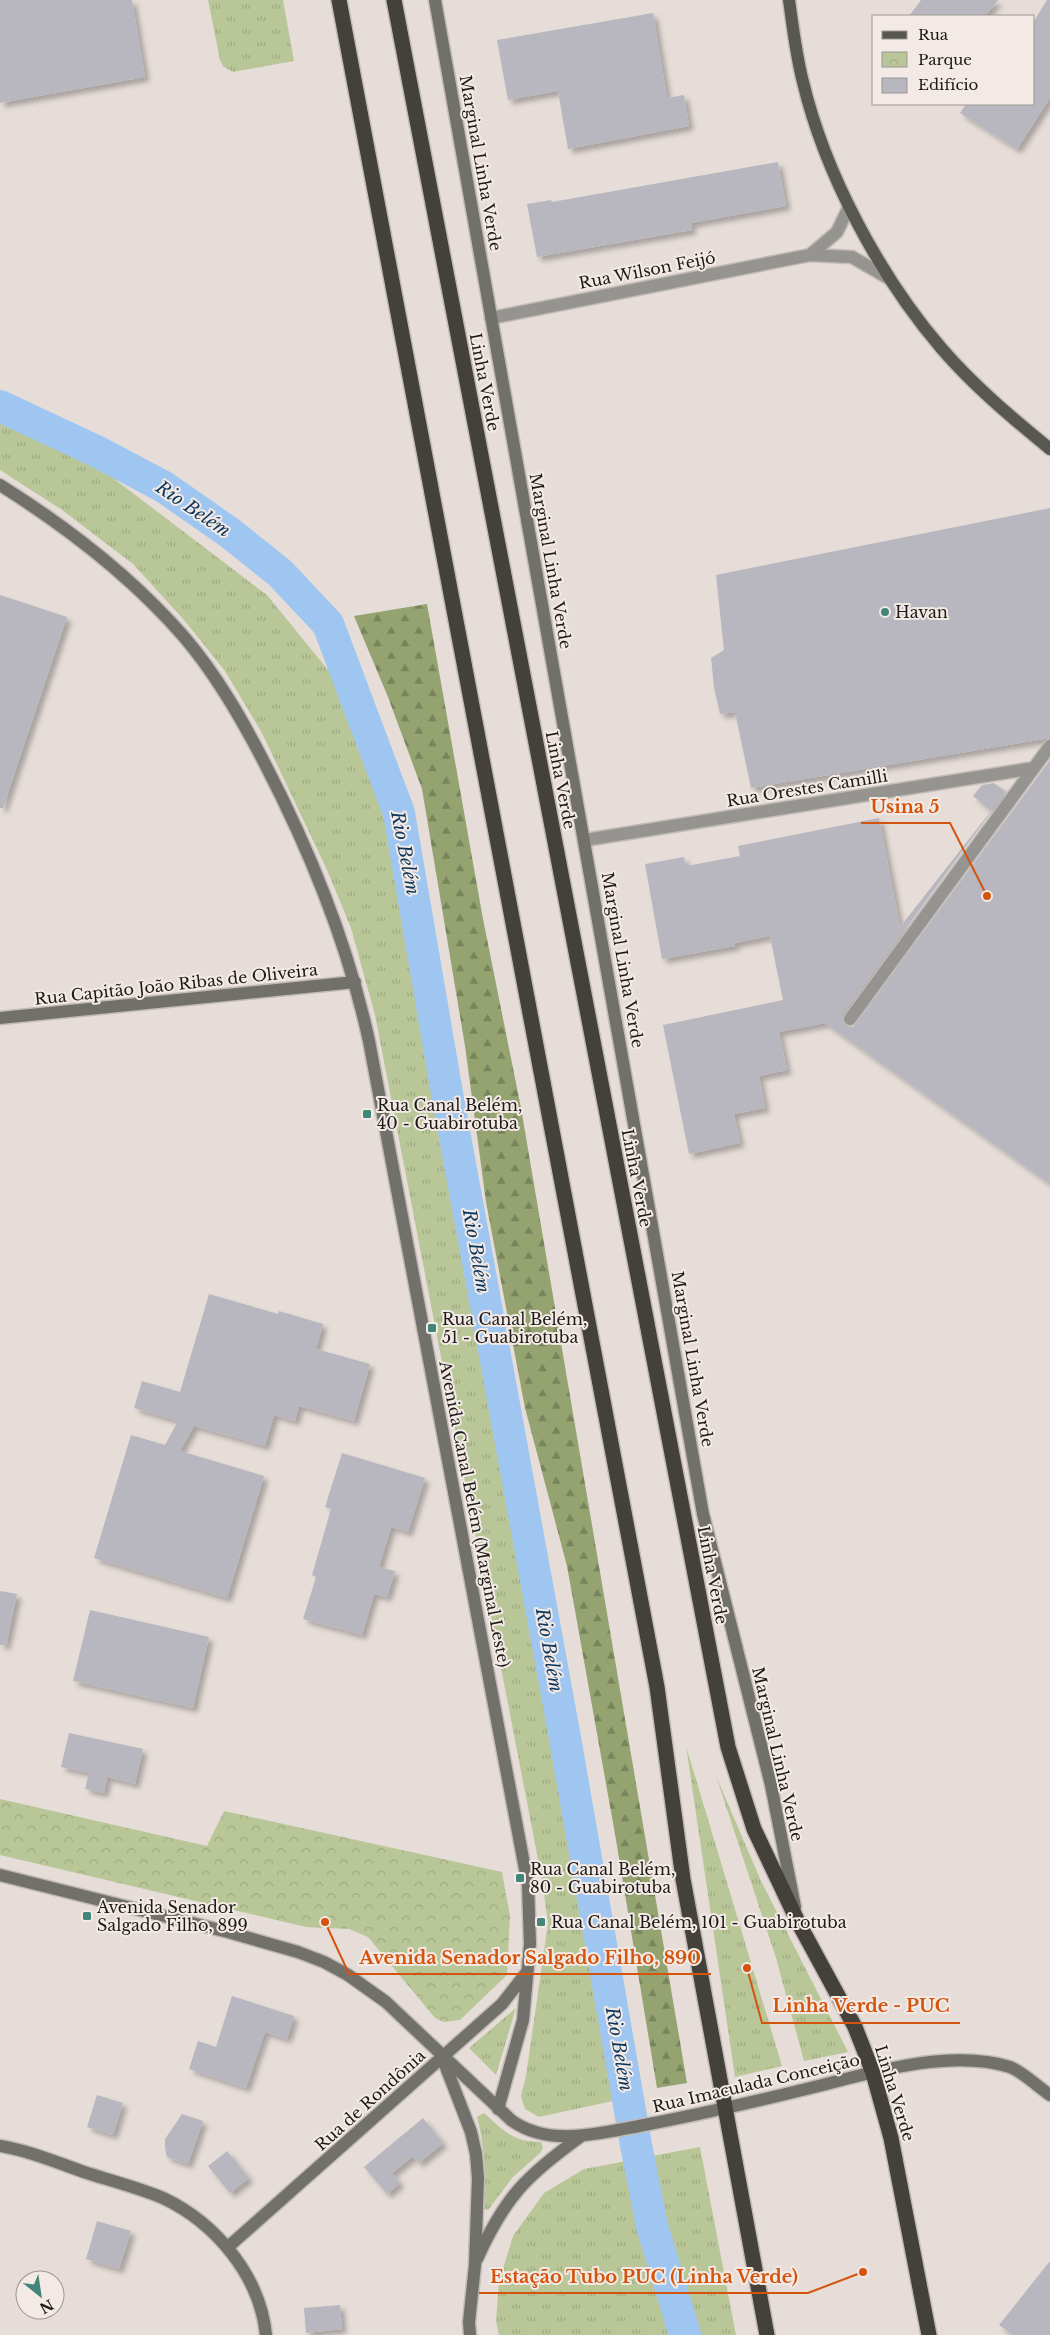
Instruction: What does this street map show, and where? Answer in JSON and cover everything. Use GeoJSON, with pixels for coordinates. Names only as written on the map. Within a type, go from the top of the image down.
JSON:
{"type":"FeatureCollection","features":[{"type":"Feature","properties":{"kind":"highway"},"geometry":{"type":"LineString","coordinates":[[339,0],[657,1687],[683,1879],[767,2335]]}},
{"type":"Feature","properties":{"kind":"highway","name":"Linha Verde"},"geometry":{"type":"LineString","coordinates":[[394,0],[728,1747],[734,1772],[754,1829],[798,1922],[843,2004],[873,2073],[892,2138],[928,2335]]}},
{"type":"Feature","properties":{"kind":"main road","name":"Marginal Linha Verde"},"geometry":{"type":"LineString","coordinates":[[435,0],[703,1514],[771,1785],[798,1922]]}},
{"type":"Feature","properties":{"kind":"main road"},"geometry":{"type":"LineString","coordinates":[[789,0],[795,44],[810,107],[849,206],[890,279],[908,306],[942,349],[976,384],[1050,450]]}},
{"type":"Feature","properties":{"kind":"main road","name":"Avenida Canal Belém (Marginal Leste)"},"geometry":{"type":"LineString","coordinates":[[0,484],[50,518],[128,580],[163,614],[211,671],[254,743],[295,825],[341,938],[355,982],[371,1050],[524,1857],[530,1915],[528,1971],[521,2026],[498,2109]]}},
{"type":"Feature","properties":{"kind":"main road","name":"Rua Capitão João Ribas de Oliveira"},"geometry":{"type":"LineString","coordinates":[[0,1018],[355,982]]}},
{"type":"Feature","properties":{"kind":"main road","name":"Rua Imaculada Conceição"},"geometry":{"type":"LineString","coordinates":[[0,1875],[228,1932],[298,1952],[324,1962],[370,1989],[400,2015],[442,2058],[498,2109],[520,2127],[531,2131],[580,2137],[699,2115],[873,2073],[946,2059],[978,2061],[1011,2068],[1050,2095]]}},
{"type":"Feature","properties":{"kind":"main road","name":"Rua de Rondônia"},"geometry":{"type":"LineString","coordinates":[[228,2247],[502,2004],[528,1971]]}},
{"type":"Feature","properties":{"kind":"main road"},"geometry":{"type":"LineString","coordinates":[[442,2058],[468,2122],[476,2154],[478,2178],[470,2335]]}},
{"type":"Feature","properties":{"kind":"main road","name":"Rua Imaculada Conceição"},"geometry":{"type":"LineString","coordinates":[[474,2265],[490,2232],[514,2192],[541,2167],[580,2137]]}},
{"type":"Feature","properties":{"kind":"main road"},"geometry":{"type":"LineString","coordinates":[[0,2146],[161,2198],[198,2220],[228,2247],[248,2278],[256,2296],[266,2335]]}},
{"type":"Feature","properties":{"kind":"street","name":"Rua Wilson Feijó"},"geometry":{"type":"LineString","coordinates":[[810,255],[837,232],[849,206]]}},
{"type":"Feature","properties":{"kind":"street","name":"Rua Wilson Feijó"},"geometry":{"type":"LineString","coordinates":[[491,318],[810,255],[852,257],[890,279]]}},
{"type":"Feature","properties":{"kind":"street"},"geometry":{"type":"LineString","coordinates":[[850,1020],[1050,746]]}},
{"type":"Feature","properties":{"kind":"street","name":"Rua Orestes Camilli"},"geometry":{"type":"LineString","coordinates":[[585,840],[1034,768]]}},
{"type":"Feature","properties":{"kind":"green space"},"geometry":{"type":"Polygon","coordinates":[[[208,0],[283,0],[294,61],[233,72],[223,66],[220,60],[208,0]]]}},
{"type":"Feature","properties":{"kind":"green space"},"geometry":{"type":"Polygon","coordinates":[[[0,417],[84,456],[267,595],[337,681],[390,815],[581,1875],[613,2101],[539,2117],[525,2109],[521,2096],[526,2076],[548,1923],[542,1880],[375,1015],[351,928],[327,870],[262,733],[225,671],[184,620],[133,564],[62,510],[0,470],[0,417]]]}},
{"type":"Feature","properties":{"kind":"green space"},"geometry":{"type":"Polygon","coordinates":[[[427,604],[483,919],[521,1108],[687,2083],[657,2088],[615,1834],[567,1566],[525,1408],[486,1202],[465,1046],[422,789],[388,697],[354,616],[427,604]]]}},
{"type":"Feature","properties":{"kind":"green space"},"geometry":{"type":"Polygon","coordinates":[[[686,1746],[782,2066],[735,2077],[686,1746]]]}},
{"type":"Feature","properties":{"kind":"green space"},"geometry":{"type":"Polygon","coordinates":[[[716,1776],[761,1881],[848,2052],[804,2061],[776,1958],[716,1776]]]}},
{"type":"Feature","properties":{"kind":"green space"},"geometry":{"type":"Polygon","coordinates":[[[0,1799],[207,1846],[224,1811],[502,1872],[510,1916],[507,1975],[460,2020],[444,2022],[435,2018],[368,1937],[349,1929],[306,1927],[0,1855],[0,1799]]]}},
{"type":"Feature","properties":{"kind":"green space"},"geometry":{"type":"Polygon","coordinates":[[[516,2008],[496,2075],[469,2048],[516,2008]]]}},
{"type":"Feature","properties":{"kind":"green space"},"geometry":{"type":"Polygon","coordinates":[[[484,2113],[516,2138],[541,2142],[543,2148],[540,2153],[513,2177],[488,2210],[484,2209],[484,2162],[477,2117],[484,2113]]]}},
{"type":"Feature","properties":{"kind":"green space"},"geometry":{"type":"Polygon","coordinates":[[[700,2147],[736,2335],[499,2335],[496,2321],[499,2282],[513,2236],[544,2193],[584,2169],[700,2147]]]}},
{"type":"Feature","properties":{"kind":"building"},"geometry":{"type":"Polygon","coordinates":[[[0,0],[132,0],[145,77],[0,103],[0,0]]]}},
{"type":"Feature","properties":{"kind":"building"},"geometry":{"type":"Polygon","coordinates":[[[921,0],[998,0],[986,15],[910,15],[921,0]]]}},
{"type":"Feature","properties":{"kind":"building"},"geometry":{"type":"Polygon","coordinates":[[[1047,0],[1050,0],[1050,98],[1017,149],[960,113],[965,105],[1035,105],[1035,19],[1047,0]]]}},
{"type":"Feature","properties":{"kind":"building"},"geometry":{"type":"Polygon","coordinates":[[[653,13],[667,98],[684,95],[689,126],[568,149],[558,91],[508,100],[497,40],[653,13]]]}},
{"type":"Feature","properties":{"kind":"building"},"geometry":{"type":"Polygon","coordinates":[[[778,162],[786,206],[691,223],[692,230],[537,257],[527,204],[551,200],[552,202],[778,162]]]}},
{"type":"Feature","properties":{"kind":"building","name":"Havan"},"geometry":{"type":"Polygon","coordinates":[[[1050,508],[1050,738],[751,788],[735,712],[720,714],[714,687],[711,658],[724,650],[716,575],[1050,508]]]}},
{"type":"Feature","properties":{"kind":"building"},"geometry":{"type":"Polygon","coordinates":[[[0,595],[67,617],[3,808],[0,808],[0,595]]]}},
{"type":"Feature","properties":{"kind":"building"},"geometry":{"type":"Polygon","coordinates":[[[1050,760],[1050,1184],[825,1023],[779,1032],[787,1070],[759,1076],[765,1108],[734,1114],[740,1143],[689,1154],[663,1025],[783,1000],[770,936],[735,943],[735,946],[662,959],[645,864],[684,857],[686,866],[740,856],[738,846],[879,818],[900,927],[991,811],[973,796],[982,785],[994,783],[1006,792],[843,1014],[843,1023],[853,1027],[1050,760]]]}},
{"type":"Feature","properties":{"kind":"building"},"geometry":{"type":"Polygon","coordinates":[[[209,1294],[278,1314],[279,1311],[323,1324],[316,1349],[370,1364],[354,1421],[299,1406],[295,1421],[274,1415],[265,1446],[194,1426],[180,1451],[264,1476],[227,1598],[94,1558],[131,1435],[165,1445],[178,1421],[134,1408],[142,1381],[180,1392],[209,1294]]]}},
{"type":"Feature","properties":{"kind":"building"},"geometry":{"type":"Polygon","coordinates":[[[342,1453],[425,1478],[408,1532],[391,1527],[379,1567],[395,1571],[387,1597],[374,1594],[362,1635],[303,1619],[316,1577],[312,1575],[331,1509],[325,1507],[342,1453]]]}},
{"type":"Feature","properties":{"kind":"building"},"geometry":{"type":"Polygon","coordinates":[[[0,1591],[17,1594],[6,1645],[0,1645],[0,1591]]]}},
{"type":"Feature","properties":{"kind":"building"},"geometry":{"type":"Polygon","coordinates":[[[90,1610],[209,1637],[193,1708],[73,1681],[90,1610]]]}},
{"type":"Feature","properties":{"kind":"building"},"geometry":{"type":"Polygon","coordinates":[[[69,1733],[143,1749],[135,1784],[107,1777],[104,1793],[85,1789],[89,1773],[61,1767],[69,1733]]]}},
{"type":"Feature","properties":{"kind":"building"},"geometry":{"type":"Polygon","coordinates":[[[232,1996],[294,2016],[287,2039],[265,2032],[246,2088],[189,2069],[198,2041],[216,2047],[232,1996]]]}},
{"type":"Feature","properties":{"kind":"building"},"geometry":{"type":"Polygon","coordinates":[[[97,2095],[123,2103],[113,2135],[87,2127],[97,2095]]]}},
{"type":"Feature","properties":{"kind":"building"},"geometry":{"type":"Polygon","coordinates":[[[182,2114],[203,2121],[188,2164],[167,2157],[165,2148],[165,2139],[182,2114]]]}},
{"type":"Feature","properties":{"kind":"building"},"geometry":{"type":"Polygon","coordinates":[[[423,2118],[443,2143],[419,2163],[413,2156],[392,2173],[400,2183],[387,2194],[364,2167],[423,2118]]]}},
{"type":"Feature","properties":{"kind":"building"},"geometry":{"type":"Polygon","coordinates":[[[227,2151],[249,2178],[230,2193],[208,2166],[227,2151]]]}},
{"type":"Feature","properties":{"kind":"building"},"geometry":{"type":"Polygon","coordinates":[[[97,2221],[131,2231],[119,2269],[86,2259],[97,2221]]]}},
{"type":"Feature","properties":{"kind":"building"},"geometry":{"type":"Polygon","coordinates":[[[1050,2261],[1050,2335],[1013,2335],[999,2325],[1050,2261]]]}},
{"type":"Feature","properties":{"kind":"building"},"geometry":{"type":"Polygon","coordinates":[[[340,2305],[342,2329],[306,2333],[304,2308],[340,2305]]]}},
{"type":"Feature","properties":{"kind":"waterway","name":"Rio Belém"},"geometry":{"type":"LineString","coordinates":[[0,406],[98,452],[164,487],[230,533],[280,573],[328,624],[399,813],[447,1093],[565,1738],[636,2145],[652,2226],[685,2335]]}},
{"type":"Feature","properties":{"kind":"place","name":"Havan"},"geometry":{"type":"Point","coordinates":[885,612]}},
{"type":"Feature","properties":{"kind":"place","name":"Usina 5"},"geometry":{"type":"Point","coordinates":[987,896]}},
{"type":"Feature","properties":{"kind":"place","name":"Rua Canal Belém, 40 - Guabirotuba"},"geometry":{"type":"Point","coordinates":[367,1114]}},
{"type":"Feature","properties":{"kind":"place","name":"Rua Canal Belém, 51 - Guabirotuba"},"geometry":{"type":"Point","coordinates":[432,1328]}},
{"type":"Feature","properties":{"kind":"place","name":"Rua Canal Belém, 80 - Guabirotuba"},"geometry":{"type":"Point","coordinates":[520,1878]}},
{"type":"Feature","properties":{"kind":"place","name":"Avenida Senador Salgado Filho, 899"},"geometry":{"type":"Point","coordinates":[87,1916]}},
{"type":"Feature","properties":{"kind":"place","name":"Avenida Senador Salgado Filho, 890"},"geometry":{"type":"Point","coordinates":[325,1922]}},
{"type":"Feature","properties":{"kind":"place","name":"Rua Canal Belém, 101 - Guabirotuba"},"geometry":{"type":"Point","coordinates":[541,1922]}},
{"type":"Feature","properties":{"kind":"place","name":"Linha Verde - PUC"},"geometry":{"type":"Point","coordinates":[747,1968]}},
{"type":"Feature","properties":{"kind":"place","name":"Estação Tubo PUC (Linha Verde)"},"geometry":{"type":"Point","coordinates":[863,2272]}}]}
